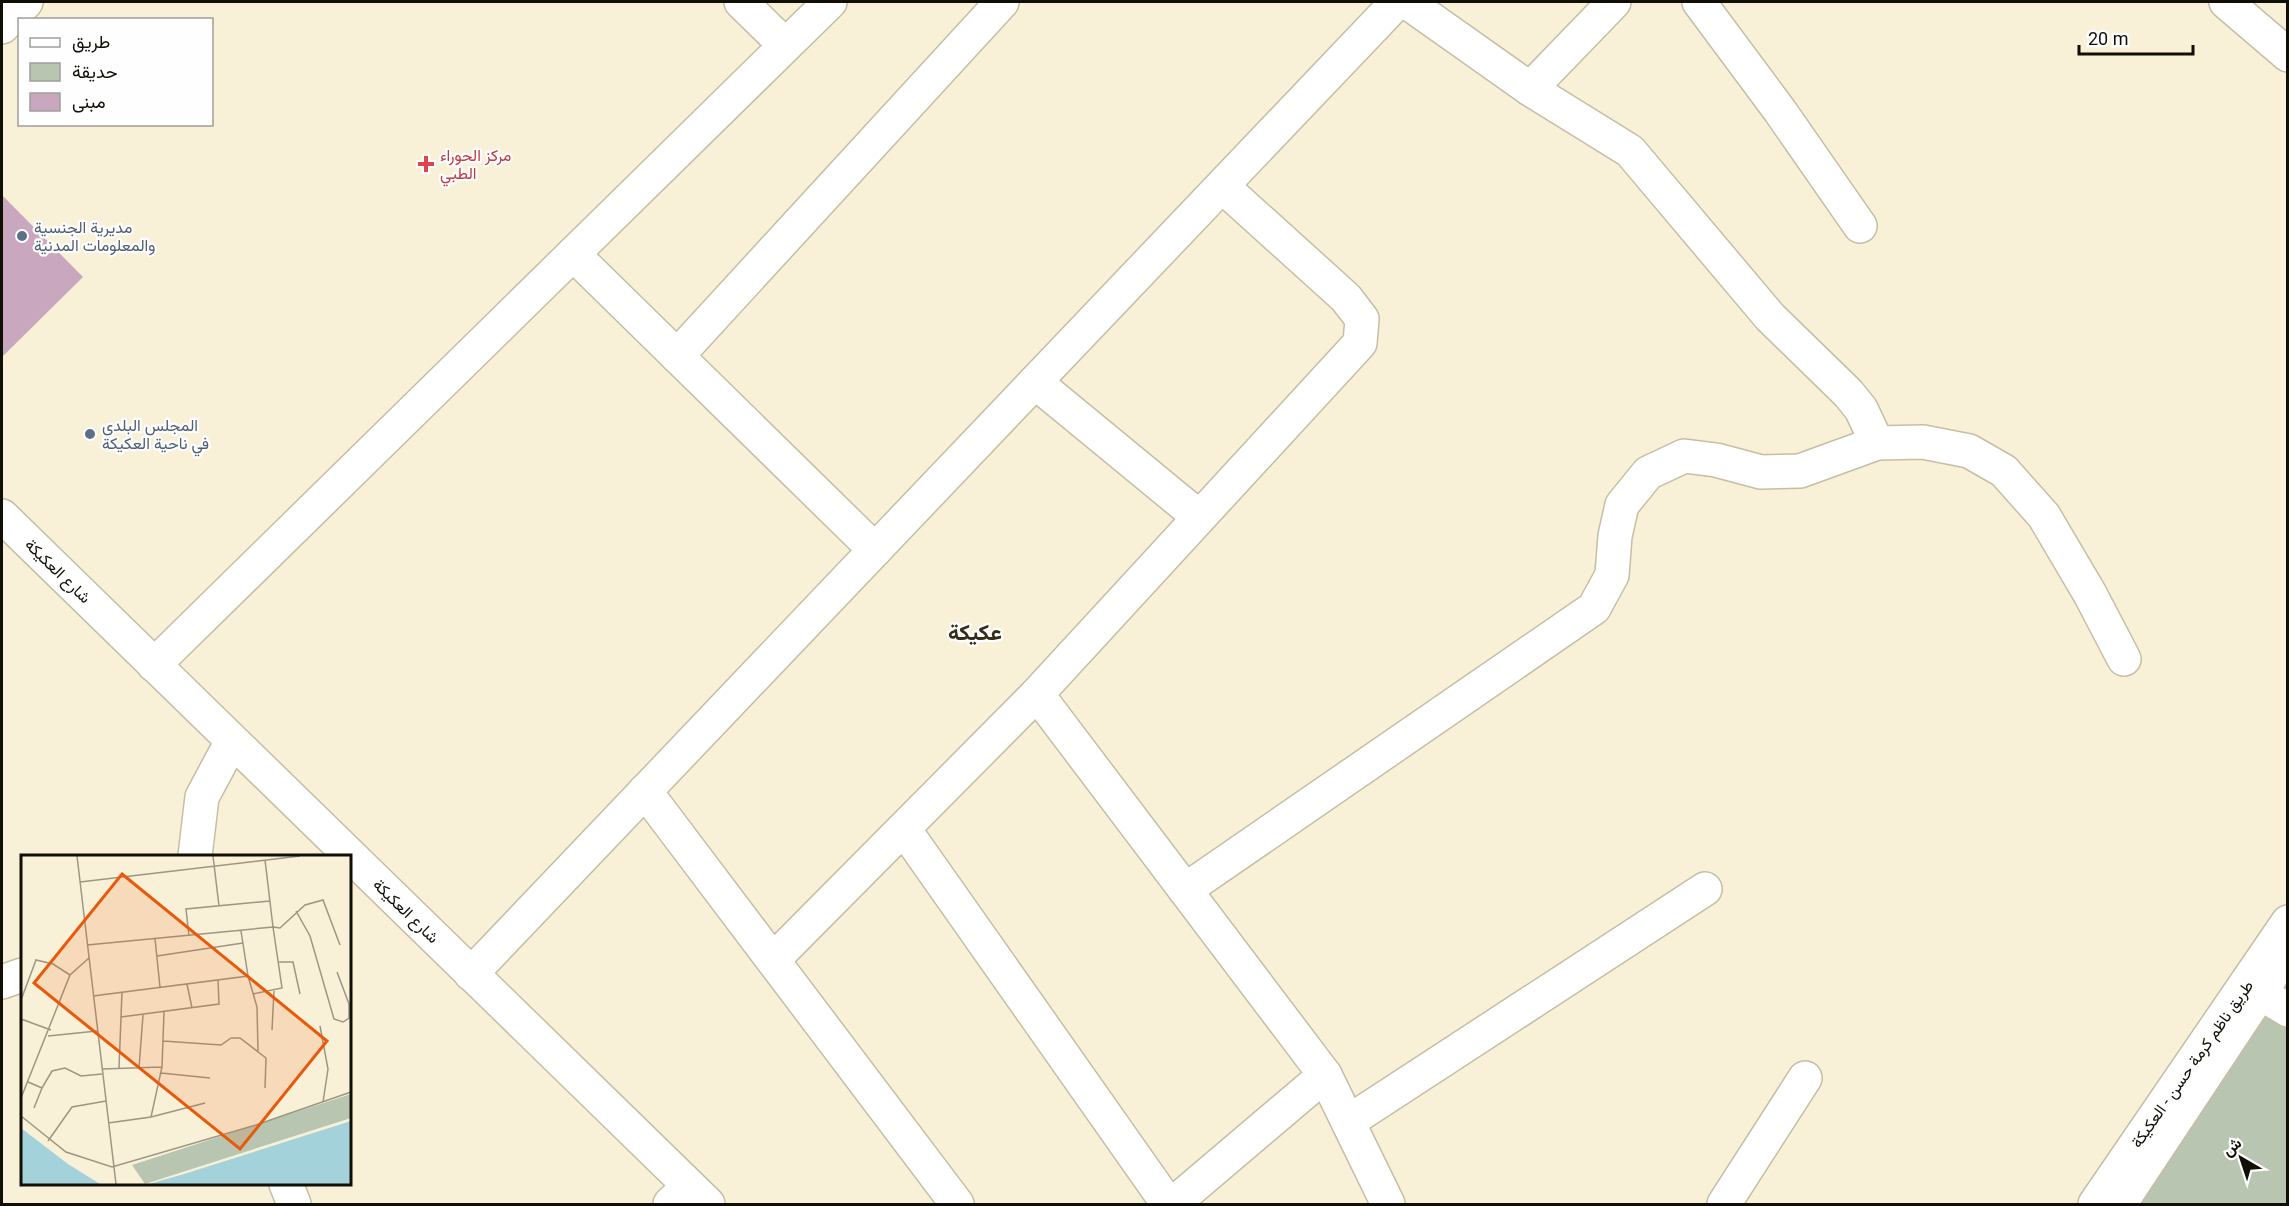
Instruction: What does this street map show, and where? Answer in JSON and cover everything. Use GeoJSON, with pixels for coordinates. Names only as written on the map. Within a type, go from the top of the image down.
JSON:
{"type":"FeatureCollection","features":[{"type":"Feature","properties":{"kind":"street"},"geometry":{"type":"LineString","coordinates":[[2,27],[26,2]]}},
{"type":"Feature","properties":{"kind":"street"},"geometry":{"type":"LineString","coordinates":[[741,2],[785,45]]}},
{"type":"Feature","properties":{"kind":"street"},"geometry":{"type":"LineString","coordinates":[[154,665],[830,2]]}},
{"type":"Feature","properties":{"kind":"street"},"geometry":{"type":"LineString","coordinates":[[677,356],[1002,2]]}},
{"type":"Feature","properties":{"kind":"street"},"geometry":{"type":"LineString","coordinates":[[471,974],[1397,2]]}},
{"type":"Feature","properties":{"kind":"street"},"geometry":{"type":"LineString","coordinates":[[1407,2],[1530,89],[1630,150],[1770,317],[1848,393],[1861,409],[1877,443]]}},
{"type":"Feature","properties":{"kind":"street"},"geometry":{"type":"LineString","coordinates":[[1530,89],[1614,2]]}},
{"type":"Feature","properties":{"kind":"street"},"geometry":{"type":"LineString","coordinates":[[1699,2],[1780,111],[1860,226]]}},
{"type":"Feature","properties":{"kind":"street"},"geometry":{"type":"LineString","coordinates":[[2226,2],[2288,54]]}},
{"type":"Feature","properties":{"kind":"street"},"geometry":{"type":"LineString","coordinates":[[773,960],[1037,694],[1360,343],[1362,319],[1346,298],[1222,186]]}},
{"type":"Feature","properties":{"kind":"street"},"geometry":{"type":"LineString","coordinates":[[573,254],[875,550]]}},
{"type":"Feature","properties":{"kind":"street"},"geometry":{"type":"LineString","coordinates":[[1035,382],[1199,517]]}},
{"type":"Feature","properties":{"kind":"street"},"geometry":{"type":"LineString","coordinates":[[1185,890],[1594,608],[1612,575],[1615,536],[1622,505],[1648,474],[1684,456],[1716,460],[1761,472],[1800,471],[1877,443],[1923,442],[1969,451],[2004,471],[2044,516],[2090,594],[2124,659]]}},
{"type":"Feature","properties":{"kind":"street","name":"شارع العكيكة"},"geometry":{"type":"LineString","coordinates":[[2,516],[349,855]]}},
{"type":"Feature","properties":{"kind":"street"},"geometry":{"type":"LineString","coordinates":[[1037,694],[1325,1075],[1388,1204]]}},
{"type":"Feature","properties":{"kind":"street"},"geometry":{"type":"LineString","coordinates":[[195,855],[202,796],[232,741]]}},
{"type":"Feature","properties":{"kind":"street"},"geometry":{"type":"LineString","coordinates":[[645,791],[957,1204]]}},
{"type":"Feature","properties":{"kind":"street"},"geometry":{"type":"LineString","coordinates":[[904,829],[1168,1204]]}},
{"type":"Feature","properties":{"kind":"street","name":"شارع العكيكة"},"geometry":{"type":"LineString","coordinates":[[351,857],[471,974],[689,1198]]}},
{"type":"Feature","properties":{"kind":"street"},"geometry":{"type":"LineString","coordinates":[[1348,1122],[1705,889]]}},
{"type":"Feature","properties":{"kind":"street","name":"طريق ناظم كرمة حسن - العكيكة"},"geometry":{"type":"LineString","coordinates":[[2095,1204],[2288,922]]}},
{"type":"Feature","properties":{"kind":"street"},"geometry":{"type":"LineString","coordinates":[[2120,1204],[2288,951]]}},
{"type":"Feature","properties":{"kind":"street"},"geometry":{"type":"LineString","coordinates":[[2,982],[21,975]]}},
{"type":"Feature","properties":{"kind":"street"},"geometry":{"type":"LineString","coordinates":[[2260,993],[2288,1010]]}},
{"type":"Feature","properties":{"kind":"street"},"geometry":{"type":"LineString","coordinates":[[1173,1204],[1325,1075]]}},
{"type":"Feature","properties":{"kind":"street"},"geometry":{"type":"LineString","coordinates":[[1724,1204],[1805,1078]]}},
{"type":"Feature","properties":{"kind":"street"},"geometry":{"type":"LineString","coordinates":[[286,1185],[294,1204]]}},
{"type":"Feature","properties":{"kind":"green space"},"geometry":{"type":"Polygon","coordinates":[[[2287,943],[2287,1204],[2117,1204],[2287,943]]]}},
{"type":"Feature","properties":{"kind":"building","name":"مديرية الجنسية والمعلومات المدنية"},"geometry":{"type":"Polygon","coordinates":[[[2,195],[83,277],[2,357],[2,195]]]}},
{"type":"Feature","properties":{"kind":"place","name":"مركز الحوراء الطبي"},"geometry":{"type":"Point","coordinates":[426,164]}},
{"type":"Feature","properties":{"kind":"place","name":"مديرية الجنسية والمعلومات المدنية"},"geometry":{"type":"Point","coordinates":[22,236]}},
{"type":"Feature","properties":{"kind":"place","name":"المجلس البلدي في ناحية العكيكة"},"geometry":{"type":"Point","coordinates":[90,434]}},
{"type":"Feature","properties":{"kind":"district","name":"عكيكة"},"geometry":{"type":"Point","coordinates":[975,632]}}]}
